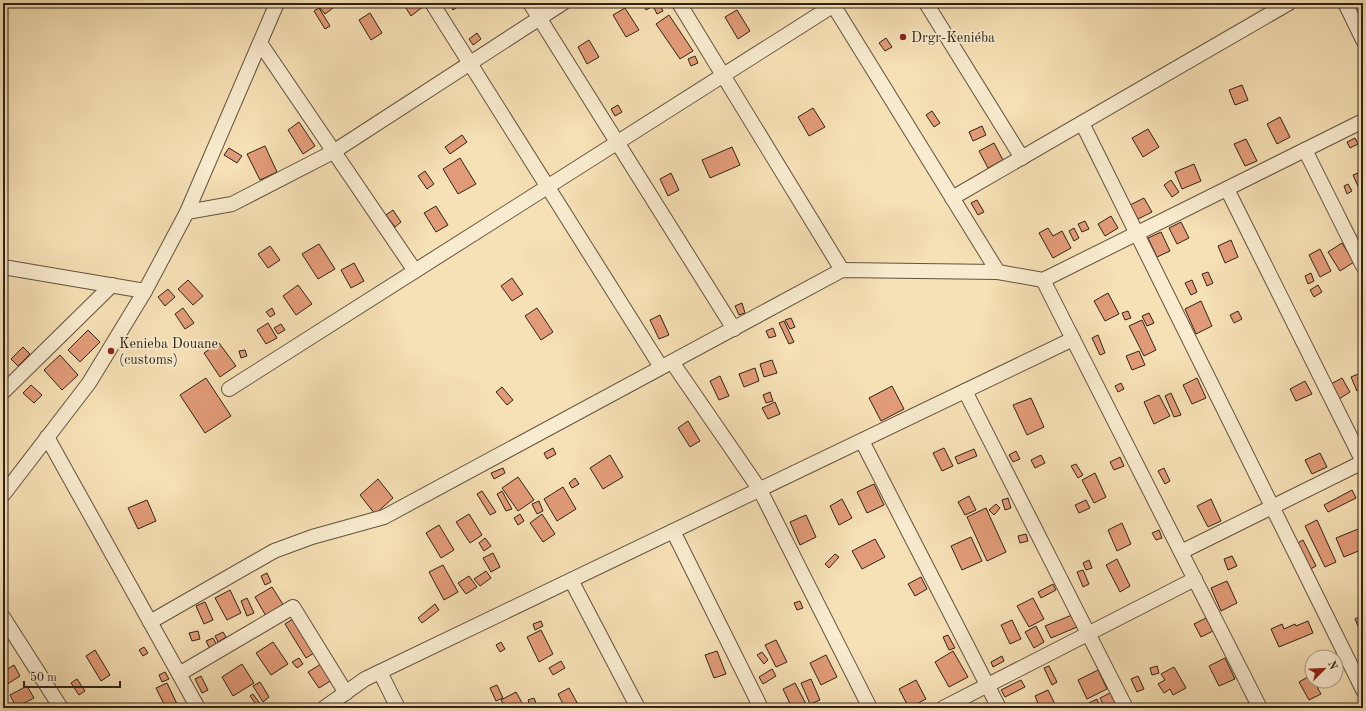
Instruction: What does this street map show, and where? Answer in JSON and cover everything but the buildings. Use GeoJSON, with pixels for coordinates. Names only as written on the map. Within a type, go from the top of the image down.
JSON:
{"type":"FeatureCollection","features":[{"type":"Feature","properties":{"kind":"street"},"geometry":{"type":"LineString","coordinates":[[3,495],[89,383],[145,291],[187,212],[277,3]]}},
{"type":"Feature","properties":{"kind":"street"},"geometry":{"type":"LineString","coordinates":[[432,3],[547,186],[667,365],[760,490],[870,708]]}},
{"type":"Feature","properties":{"kind":"street"},"geometry":{"type":"LineString","coordinates":[[530,3],[734,329]]}},
{"type":"Feature","properties":{"kind":"street"},"geometry":{"type":"LineString","coordinates":[[187,212],[232,204],[333,152],[563,3]]}},
{"type":"Feature","properties":{"kind":"street"},"geometry":{"type":"LineString","coordinates":[[679,3],[842,270]]}},
{"type":"Feature","properties":{"kind":"street"},"geometry":{"type":"LineString","coordinates":[[926,3],[1022,158]]}},
{"type":"Feature","properties":{"kind":"street"},"geometry":{"type":"LineString","coordinates":[[952,198],[1289,3]]}},
{"type":"Feature","properties":{"kind":"street"},"geometry":{"type":"LineString","coordinates":[[1345,3],[1363,40]]}},
{"type":"Feature","properties":{"kind":"street"},"geometry":{"type":"LineString","coordinates":[[229,389],[834,4],[998,272]]}},
{"type":"Feature","properties":{"kind":"street"},"geometry":{"type":"LineString","coordinates":[[260,44],[415,271]]}},
{"type":"Feature","properties":{"kind":"street"},"geometry":{"type":"LineString","coordinates":[[150,622],[274,551],[312,537],[384,517],[842,270],[998,272],[1043,280],[1363,121]]}},
{"type":"Feature","properties":{"kind":"street"},"geometry":{"type":"LineString","coordinates":[[1082,123],[1363,690]]}},
{"type":"Feature","properties":{"kind":"street"},"geometry":{"type":"LineString","coordinates":[[1306,150],[1363,266]]}},
{"type":"Feature","properties":{"kind":"street"},"geometry":{"type":"LineString","coordinates":[[1181,552],[1363,462],[1227,189]]}},
{"type":"Feature","properties":{"kind":"street"},"geometry":{"type":"LineString","coordinates":[[3,267],[145,291]]}},
{"type":"Feature","properties":{"kind":"street"},"geometry":{"type":"LineString","coordinates":[[1043,280],[1260,708]]}},
{"type":"Feature","properties":{"kind":"street"},"geometry":{"type":"LineString","coordinates":[[3,392],[112,285]]}},
{"type":"Feature","properties":{"kind":"street"},"geometry":{"type":"LineString","coordinates":[[324,708],[365,679],[1073,340]]}},
{"type":"Feature","properties":{"kind":"street"},"geometry":{"type":"LineString","coordinates":[[965,391],[1126,708]]}},
{"type":"Feature","properties":{"kind":"street"},"geometry":{"type":"LineString","coordinates":[[47,437],[198,708]]}},
{"type":"Feature","properties":{"kind":"street"},"geometry":{"type":"LineString","coordinates":[[862,440],[999,708]]}},
{"type":"Feature","properties":{"kind":"street"},"geometry":{"type":"LineString","coordinates":[[673,531],[762,708]]}},
{"type":"Feature","properties":{"kind":"street"},"geometry":{"type":"LineString","coordinates":[[943,708],[1194,579]]}},
{"type":"Feature","properties":{"kind":"street"},"geometry":{"type":"LineString","coordinates":[[571,580],[638,708]]}},
{"type":"Feature","properties":{"kind":"street"},"geometry":{"type":"LineString","coordinates":[[179,674],[293,607],[346,692]]}},
{"type":"Feature","properties":{"kind":"street"},"geometry":{"type":"LineString","coordinates":[[3,617],[61,708]]}},
{"type":"Feature","properties":{"kind":"street"},"geometry":{"type":"LineString","coordinates":[[380,672],[398,708]]}},
{"type":"Feature","properties":{"kind":"place","name":"Drgr-Keniéba"},"geometry":{"type":"Point","coordinates":[903,37]}},
{"type":"Feature","properties":{"kind":"place","name":"Kenieba Douane (customs)"},"geometry":{"type":"Point","coordinates":[111,351]}}]}
